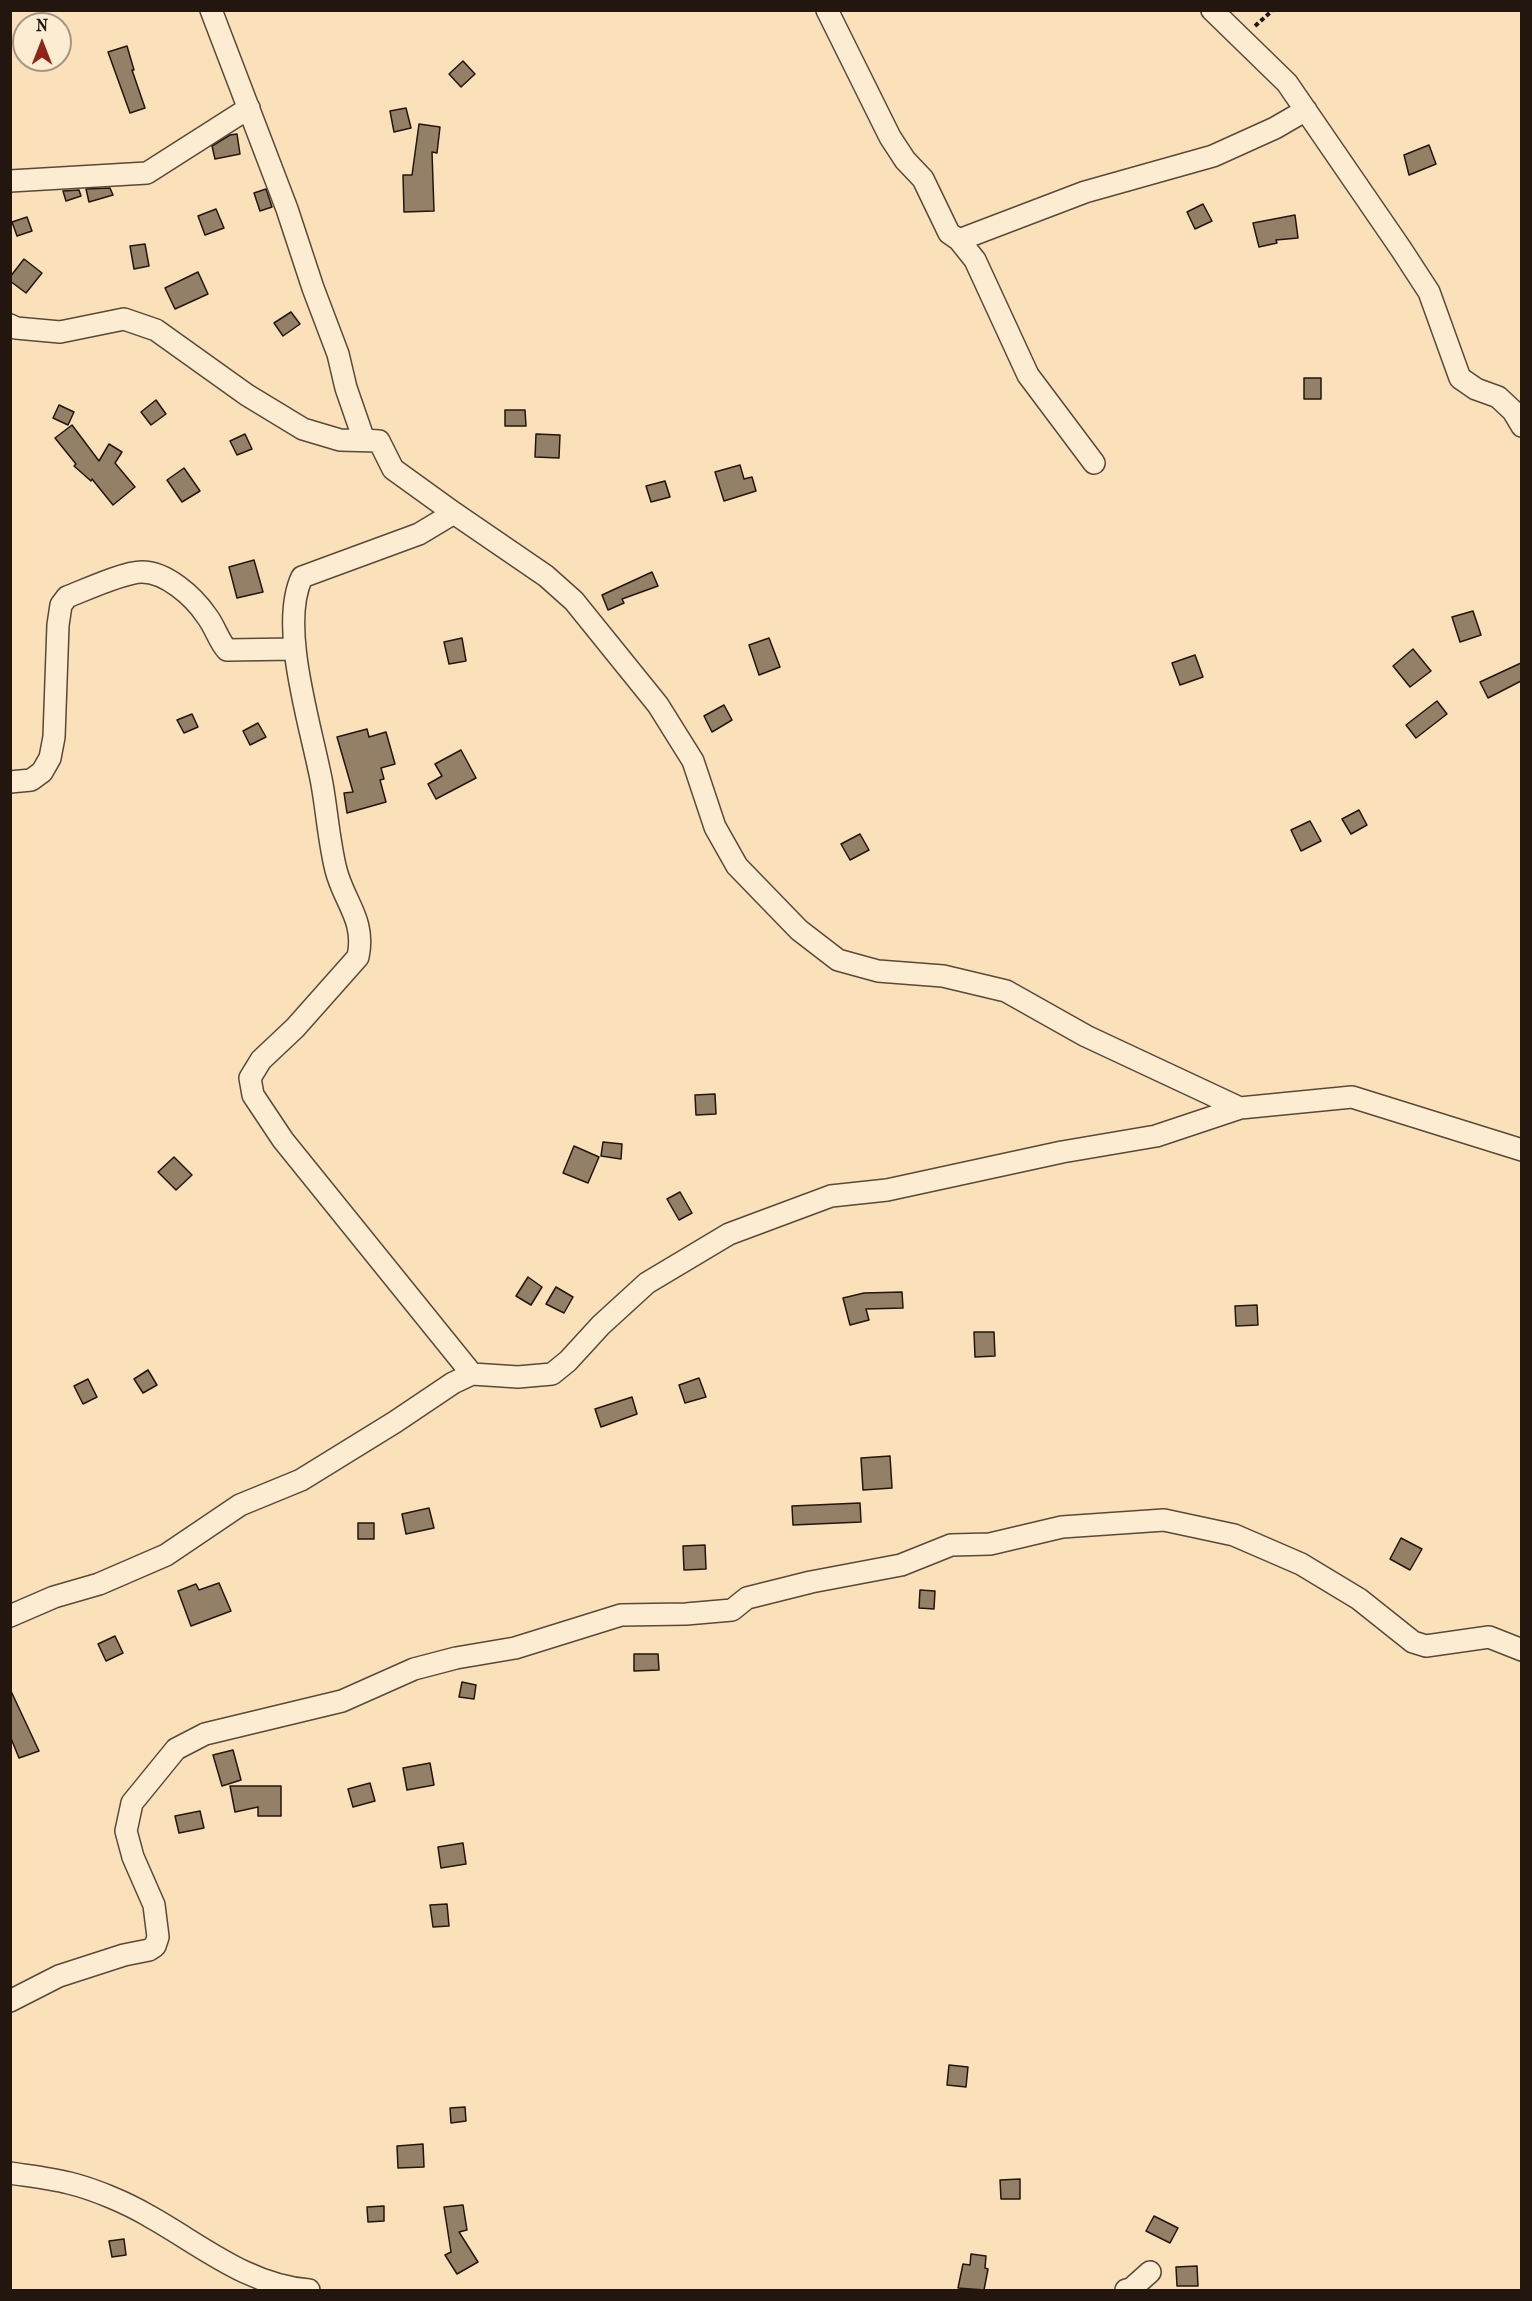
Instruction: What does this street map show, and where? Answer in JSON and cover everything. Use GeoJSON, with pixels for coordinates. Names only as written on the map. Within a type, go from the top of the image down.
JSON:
{"type":"FeatureCollection","features":[{"type":"Feature","properties":{"kind":"street"},"geometry":{"type":"LineString","coordinates":[[211,10],[338,354],[346,388],[364,440],[378,441]]}},
{"type":"Feature","properties":{"kind":"street"},"geometry":{"type":"LineString","coordinates":[[827,10],[890,137],[905,160],[923,179],[949,233],[959,240],[975,260],[1028,375],[1094,463]]}},
{"type":"Feature","properties":{"kind":"street"},"geometry":{"type":"LineString","coordinates":[[1212,10],[1287,83],[1429,292],[1460,378],[1476,389],[1498,397],[1513,411],[1521,426]]}},
{"type":"Feature","properties":{"kind":"street"},"geometry":{"type":"LineString","coordinates":[[10,181],[147,173],[249,108]]}},
{"type":"Feature","properties":{"kind":"street"},"geometry":{"type":"LineString","coordinates":[[959,240],[1085,192],[1213,156],[1275,128],[1306,110]]}},
{"type":"Feature","properties":{"kind":"street"},"geometry":{"type":"LineString","coordinates":[[10,325],[16,328],[60,332],[124,319],[156,330],[247,395],[303,429],[340,440],[378,441]]}},
{"type":"Feature","properties":{"kind":"street"},"geometry":{"type":"LineString","coordinates":[[378,441],[393,469],[546,576],[573,601],[658,705],[693,761],[715,827],[737,866],[799,930],[838,960],[878,971],[943,976],[1006,991],[1086,1036],[1240,1108]]}},
{"type":"Feature","properties":{"kind":"street"},"geometry":{"type":"LineString","coordinates":[[454,513],[419,534],[302,577],[296,588],[294,649],[322,784],[336,871],[358,923],[361,942],[358,957],[295,1028],[261,1060],[250,1078],[253,1095],[283,1140],[472,1374]]}},
{"type":"Feature","properties":{"kind":"street"},"geometry":{"type":"LineString","coordinates":[[10,782],[31,780],[42,772],[50,758],[54,737],[58,625],[61,605],[67,597],[141,572],[156,574],[180,588],[201,609],[220,642],[228,650],[294,649]]}},
{"type":"Feature","properties":{"kind":"street"},"geometry":{"type":"LineString","coordinates":[[10,1616],[54,1598],[99,1584],[166,1555],[240,1506],[301,1480],[453,1383],[472,1374],[518,1377],[552,1374],[647,1283],[729,1234],[831,1196],[887,1190],[1062,1152],[1156,1136],[1240,1108],[1352,1096],[1521,1150]]}},
{"type":"Feature","properties":{"kind":"street"},"geometry":{"type":"LineString","coordinates":[[10,2001],[60,1976],[124,1955],[149,1950],[155,1946],[158,1937],[154,1905],[133,1857],[126,1831],[132,1803],[176,1749],[205,1734],[342,1701],[414,1669],[456,1658],[515,1648],[621,1615],[686,1614],[732,1610],[747,1598],[811,1582],[901,1565],[951,1545],[990,1544],[1062,1527],[1164,1520],[1234,1535],[1301,1564],[1359,1599],[1413,1642],[1426,1646],[1489,1637],[1521,1650]]}},
{"type":"Feature","properties":{"kind":"street"},"geometry":{"type":"LineString","coordinates":[[10,2173],[69,2183],[101,2194],[148,2215],[215,2258],[253,2277],[287,2289],[309,2290]]}},
{"type":"Feature","properties":{"kind":"street"},"geometry":{"type":"LineString","coordinates":[[1126,2290],[1131,2289],[1150,2271]]}},
{"type":"Feature","properties":{"kind":"building"},"geometry":{"type":"Polygon","coordinates":[[[127,46],[134,70],[132,70],[145,108],[130,113],[108,52],[127,46]]]}},
{"type":"Feature","properties":{"kind":"building"},"geometry":{"type":"Polygon","coordinates":[[[463,61],[475,74],[461,87],[449,74],[463,61]]]}},
{"type":"Feature","properties":{"kind":"building"},"geometry":{"type":"Polygon","coordinates":[[[406,108],[411,128],[394,132],[390,111],[406,108]]]}},
{"type":"Feature","properties":{"kind":"building"},"geometry":{"type":"Polygon","coordinates":[[[419,124],[440,127],[437,153],[432,152],[434,211],[404,212],[403,175],[412,175],[419,124]]]}},
{"type":"Feature","properties":{"kind":"building"},"geometry":{"type":"Polygon","coordinates":[[[237,134],[240,154],[215,159],[212,146],[230,135],[237,134]]]}},
{"type":"Feature","properties":{"kind":"building"},"geometry":{"type":"Polygon","coordinates":[[[1429,145],[1436,164],[1409,175],[1404,155],[1429,145]]]}},
{"type":"Feature","properties":{"kind":"building"},"geometry":{"type":"Polygon","coordinates":[[[110,188],[113,195],[89,202],[86,189],[110,188]]]}},
{"type":"Feature","properties":{"kind":"building"},"geometry":{"type":"Polygon","coordinates":[[[266,189],[272,207],[260,211],[254,193],[266,189]]]}},
{"type":"Feature","properties":{"kind":"building"},"geometry":{"type":"Polygon","coordinates":[[[79,190],[81,196],[66,201],[63,191],[79,190]]]}},
{"type":"Feature","properties":{"kind":"building"},"geometry":{"type":"Polygon","coordinates":[[[1203,204],[1212,221],[1195,229],[1187,212],[1203,204]]]}},
{"type":"Feature","properties":{"kind":"building"},"geometry":{"type":"Polygon","coordinates":[[[216,209],[224,228],[205,235],[198,216],[216,209]]]}},
{"type":"Feature","properties":{"kind":"building"},"geometry":{"type":"Polygon","coordinates":[[[1295,215],[1298,238],[1276,240],[1277,243],[1259,247],[1253,223],[1295,215]]]}},
{"type":"Feature","properties":{"kind":"building"},"geometry":{"type":"Polygon","coordinates":[[[27,217],[32,231],[17,236],[12,222],[27,217]]]}},
{"type":"Feature","properties":{"kind":"building"},"geometry":{"type":"Polygon","coordinates":[[[145,244],[149,266],[134,269],[130,246],[145,244]]]}},
{"type":"Feature","properties":{"kind":"building"},"geometry":{"type":"Polygon","coordinates":[[[24,259],[42,273],[26,293],[10,281],[10,277],[24,259]]]}},
{"type":"Feature","properties":{"kind":"building"},"geometry":{"type":"Polygon","coordinates":[[[198,272],[208,294],[175,309],[165,288],[198,272]]]}},
{"type":"Feature","properties":{"kind":"building"},"geometry":{"type":"Polygon","coordinates":[[[291,312],[300,324],[283,336],[274,323],[291,312]]]}},
{"type":"Feature","properties":{"kind":"building"},"geometry":{"type":"Polygon","coordinates":[[[1304,378],[1321,378],[1321,399],[1304,399],[1304,378]]]}},
{"type":"Feature","properties":{"kind":"building"},"geometry":{"type":"Polygon","coordinates":[[[156,400],[166,414],[151,425],[141,412],[156,400]]]}},
{"type":"Feature","properties":{"kind":"building"},"geometry":{"type":"Polygon","coordinates":[[[59,405],[74,412],[68,425],[53,418],[59,405]]]}},
{"type":"Feature","properties":{"kind":"building"},"geometry":{"type":"Polygon","coordinates":[[[505,410],[525,410],[526,426],[505,426],[505,410]]]}},
{"type":"Feature","properties":{"kind":"building"},"geometry":{"type":"Polygon","coordinates":[[[72,425],[99,461],[109,444],[122,452],[115,463],[135,487],[113,505],[92,479],[91,481],[74,466],[76,464],[55,438],[72,425]]]}},
{"type":"Feature","properties":{"kind":"building"},"geometry":{"type":"Polygon","coordinates":[[[245,434],[252,449],[237,455],[230,441],[245,434]]]}},
{"type":"Feature","properties":{"kind":"building"},"geometry":{"type":"Polygon","coordinates":[[[536,434],[560,435],[559,458],[535,457],[536,434]]]}},
{"type":"Feature","properties":{"kind":"building"},"geometry":{"type":"Polygon","coordinates":[[[740,465],[744,479],[752,477],[756,491],[724,501],[715,472],[740,465]]]}},
{"type":"Feature","properties":{"kind":"building"},"geometry":{"type":"Polygon","coordinates":[[[184,468],[200,491],[182,502],[167,480],[184,468]]]}},
{"type":"Feature","properties":{"kind":"building"},"geometry":{"type":"Polygon","coordinates":[[[665,481],[670,497],[651,502],[646,486],[665,481]]]}},
{"type":"Feature","properties":{"kind":"building"},"geometry":{"type":"Polygon","coordinates":[[[254,560],[263,592],[237,598],[229,567],[254,560]]]}},
{"type":"Feature","properties":{"kind":"building"},"geometry":{"type":"Polygon","coordinates":[[[652,572],[658,586],[622,599],[624,603],[608,610],[602,595],[652,572]]]}},
{"type":"Feature","properties":{"kind":"building"},"geometry":{"type":"Polygon","coordinates":[[[1473,611],[1481,635],[1460,642],[1452,617],[1473,611]]]}},
{"type":"Feature","properties":{"kind":"building"},"geometry":{"type":"Polygon","coordinates":[[[462,638],[466,661],[449,664],[444,642],[462,638]]]}},
{"type":"Feature","properties":{"kind":"building"},"geometry":{"type":"Polygon","coordinates":[[[769,638],[780,667],[759,675],[749,645],[769,638]]]}},
{"type":"Feature","properties":{"kind":"building"},"geometry":{"type":"Polygon","coordinates":[[[1413,649],[1431,671],[1410,687],[1393,666],[1413,649]]]}},
{"type":"Feature","properties":{"kind":"building"},"geometry":{"type":"Polygon","coordinates":[[[1195,655],[1203,677],[1180,685],[1172,663],[1195,655]]]}},
{"type":"Feature","properties":{"kind":"building"},"geometry":{"type":"Polygon","coordinates":[[[1521,663],[1521,681],[1488,698],[1480,682],[1521,663]]]}},
{"type":"Feature","properties":{"kind":"building"},"geometry":{"type":"Polygon","coordinates":[[[1437,701],[1447,714],[1416,738],[1406,725],[1437,701]]]}},
{"type":"Feature","properties":{"kind":"building"},"geometry":{"type":"Polygon","coordinates":[[[724,705],[732,720],[712,732],[704,716],[724,705]]]}},
{"type":"Feature","properties":{"kind":"building"},"geometry":{"type":"Polygon","coordinates":[[[192,714],[198,727],[184,733],[177,720],[192,714]]]}},
{"type":"Feature","properties":{"kind":"building"},"geometry":{"type":"Polygon","coordinates":[[[258,723],[266,737],[250,745],[243,731],[258,723]]]}},
{"type":"Feature","properties":{"kind":"building"},"geometry":{"type":"Polygon","coordinates":[[[367,729],[369,737],[386,732],[395,764],[381,768],[384,779],[380,780],[386,802],[347,813],[344,793],[353,792],[337,737],[367,729]]]}},
{"type":"Feature","properties":{"kind":"building"},"geometry":{"type":"Polygon","coordinates":[[[461,750],[476,778],[436,799],[428,784],[442,776],[435,764],[461,750]]]}},
{"type":"Feature","properties":{"kind":"building"},"geometry":{"type":"Polygon","coordinates":[[[1359,810],[1367,825],[1351,834],[1342,819],[1359,810]]]}},
{"type":"Feature","properties":{"kind":"building"},"geometry":{"type":"Polygon","coordinates":[[[1310,821],[1321,841],[1301,851],[1291,830],[1310,821]]]}},
{"type":"Feature","properties":{"kind":"building"},"geometry":{"type":"Polygon","coordinates":[[[860,834],[869,850],[850,860],[841,844],[860,834]]]}},
{"type":"Feature","properties":{"kind":"building"},"geometry":{"type":"Polygon","coordinates":[[[715,1094],[716,1114],[696,1115],[695,1095],[715,1094]]]}},
{"type":"Feature","properties":{"kind":"building"},"geometry":{"type":"Polygon","coordinates":[[[603,1142],[622,1144],[621,1159],[601,1156],[603,1142]]]}},
{"type":"Feature","properties":{"kind":"building"},"geometry":{"type":"Polygon","coordinates":[[[574,1146],[599,1157],[588,1183],[563,1173],[574,1146]]]}},
{"type":"Feature","properties":{"kind":"building"},"geometry":{"type":"Polygon","coordinates":[[[174,1157],[192,1175],[176,1190],[158,1172],[174,1157]]]}},
{"type":"Feature","properties":{"kind":"building"},"geometry":{"type":"Polygon","coordinates":[[[680,1192],[692,1213],[679,1220],[667,1199],[680,1192]]]}},
{"type":"Feature","properties":{"kind":"building"},"geometry":{"type":"Polygon","coordinates":[[[528,1277],[542,1287],[531,1305],[516,1296],[528,1277]]]}},
{"type":"Feature","properties":{"kind":"building"},"geometry":{"type":"Polygon","coordinates":[[[556,1287],[573,1297],[564,1313],[546,1304],[556,1287]]]}},
{"type":"Feature","properties":{"kind":"building"},"geometry":{"type":"Polygon","coordinates":[[[902,1292],[903,1308],[866,1309],[869,1320],[850,1325],[843,1298],[864,1293],[902,1292]]]}},
{"type":"Feature","properties":{"kind":"building"},"geometry":{"type":"Polygon","coordinates":[[[1257,1305],[1258,1325],[1236,1326],[1235,1306],[1257,1305]]]}},
{"type":"Feature","properties":{"kind":"building"},"geometry":{"type":"Polygon","coordinates":[[[974,1332],[994,1332],[995,1356],[975,1357],[974,1332]]]}},
{"type":"Feature","properties":{"kind":"building"},"geometry":{"type":"Polygon","coordinates":[[[148,1370],[157,1385],[143,1393],[134,1379],[148,1370]]]}},
{"type":"Feature","properties":{"kind":"building"},"geometry":{"type":"Polygon","coordinates":[[[699,1378],[706,1397],[685,1403],[679,1385],[699,1378]]]}},
{"type":"Feature","properties":{"kind":"building"},"geometry":{"type":"Polygon","coordinates":[[[88,1379],[97,1397],[83,1404],[74,1386],[88,1379]]]}},
{"type":"Feature","properties":{"kind":"building"},"geometry":{"type":"Polygon","coordinates":[[[632,1397],[637,1414],[601,1427],[595,1409],[632,1397]]]}},
{"type":"Feature","properties":{"kind":"building"},"geometry":{"type":"Polygon","coordinates":[[[890,1456],[892,1488],[863,1490],[861,1458],[890,1456]]]}},
{"type":"Feature","properties":{"kind":"building"},"geometry":{"type":"Polygon","coordinates":[[[860,1503],[861,1522],[793,1525],[792,1506],[860,1503]]]}},
{"type":"Feature","properties":{"kind":"building"},"geometry":{"type":"Polygon","coordinates":[[[429,1508],[434,1528],[406,1534],[402,1514],[429,1508]]]}},
{"type":"Feature","properties":{"kind":"building"},"geometry":{"type":"Polygon","coordinates":[[[358,1523],[374,1523],[374,1539],[358,1539],[358,1523]]]}},
{"type":"Feature","properties":{"kind":"building"},"geometry":{"type":"Polygon","coordinates":[[[1401,1538],[1422,1549],[1410,1570],[1390,1559],[1401,1538]]]}},
{"type":"Feature","properties":{"kind":"building"},"geometry":{"type":"Polygon","coordinates":[[[705,1545],[706,1569],[684,1570],[683,1546],[705,1545]]]}},
{"type":"Feature","properties":{"kind":"building"},"geometry":{"type":"Polygon","coordinates":[[[219,1583],[231,1611],[191,1626],[178,1591],[196,1584],[199,1590],[219,1583]]]}},
{"type":"Feature","properties":{"kind":"building"},"geometry":{"type":"Polygon","coordinates":[[[920,1590],[935,1591],[934,1609],[919,1608],[920,1590]]]}},
{"type":"Feature","properties":{"kind":"building"},"geometry":{"type":"Polygon","coordinates":[[[115,1636],[123,1653],[106,1661],[98,1644],[115,1636]]]}},
{"type":"Feature","properties":{"kind":"building"},"geometry":{"type":"Polygon","coordinates":[[[634,1654],[658,1654],[659,1670],[634,1671],[634,1654]]]}},
{"type":"Feature","properties":{"kind":"building"},"geometry":{"type":"Polygon","coordinates":[[[462,1682],[476,1685],[474,1699],[459,1697],[462,1682]]]}},
{"type":"Feature","properties":{"kind":"building"},"geometry":{"type":"Polygon","coordinates":[[[10,1689],[39,1751],[19,1758],[10,1736],[10,1689]]]}},
{"type":"Feature","properties":{"kind":"building"},"geometry":{"type":"Polygon","coordinates":[[[233,1750],[241,1780],[222,1786],[213,1755],[233,1750]]]}},
{"type":"Feature","properties":{"kind":"building"},"geometry":{"type":"Polygon","coordinates":[[[430,1763],[434,1785],[407,1790],[403,1768],[430,1763]]]}},
{"type":"Feature","properties":{"kind":"building"},"geometry":{"type":"Polygon","coordinates":[[[370,1783],[375,1801],[353,1807],[348,1789],[370,1783]]]}},
{"type":"Feature","properties":{"kind":"building"},"geometry":{"type":"Polygon","coordinates":[[[230,1786],[281,1786],[281,1816],[258,1816],[258,1807],[235,1812],[230,1786]]]}},
{"type":"Feature","properties":{"kind":"building"},"geometry":{"type":"Polygon","coordinates":[[[200,1811],[204,1828],[179,1833],[175,1816],[200,1811]]]}},
{"type":"Feature","properties":{"kind":"building"},"geometry":{"type":"Polygon","coordinates":[[[463,1843],[466,1864],[441,1868],[438,1847],[463,1843]]]}},
{"type":"Feature","properties":{"kind":"building"},"geometry":{"type":"Polygon","coordinates":[[[447,1904],[449,1926],[433,1927],[430,1905],[447,1904]]]}},
{"type":"Feature","properties":{"kind":"building"},"geometry":{"type":"Polygon","coordinates":[[[949,2065],[968,2067],[966,2087],[947,2085],[949,2065]]]}},
{"type":"Feature","properties":{"kind":"building"},"geometry":{"type":"Polygon","coordinates":[[[465,2107],[466,2121],[451,2123],[450,2108],[465,2107]]]}},
{"type":"Feature","properties":{"kind":"building"},"geometry":{"type":"Polygon","coordinates":[[[423,2144],[424,2167],[398,2168],[397,2146],[423,2144]]]}},
{"type":"Feature","properties":{"kind":"building"},"geometry":{"type":"Polygon","coordinates":[[[1020,2179],[1020,2199],[1001,2199],[1000,2180],[1020,2179]]]}},
{"type":"Feature","properties":{"kind":"building"},"geometry":{"type":"Polygon","coordinates":[[[463,2205],[467,2230],[459,2232],[478,2262],[457,2274],[445,2255],[451,2252],[444,2207],[463,2205]]]}},
{"type":"Feature","properties":{"kind":"building"},"geometry":{"type":"Polygon","coordinates":[[[384,2206],[384,2221],[368,2222],[367,2207],[384,2206]]]}},
{"type":"Feature","properties":{"kind":"building"},"geometry":{"type":"Polygon","coordinates":[[[1154,2216],[1178,2228],[1170,2243],[1146,2231],[1154,2216]]]}},
{"type":"Feature","properties":{"kind":"building"},"geometry":{"type":"Polygon","coordinates":[[[124,2239],[126,2255],[112,2257],[109,2241],[124,2239]]]}},
{"type":"Feature","properties":{"kind":"building"},"geometry":{"type":"Polygon","coordinates":[[[971,2254],[986,2256],[985,2268],[988,2269],[984,2290],[958,2288],[963,2264],[970,2265],[971,2254]]]}},
{"type":"Feature","properties":{"kind":"building"},"geometry":{"type":"Polygon","coordinates":[[[1197,2266],[1198,2286],[1177,2286],[1176,2267],[1197,2266]]]}}]}
